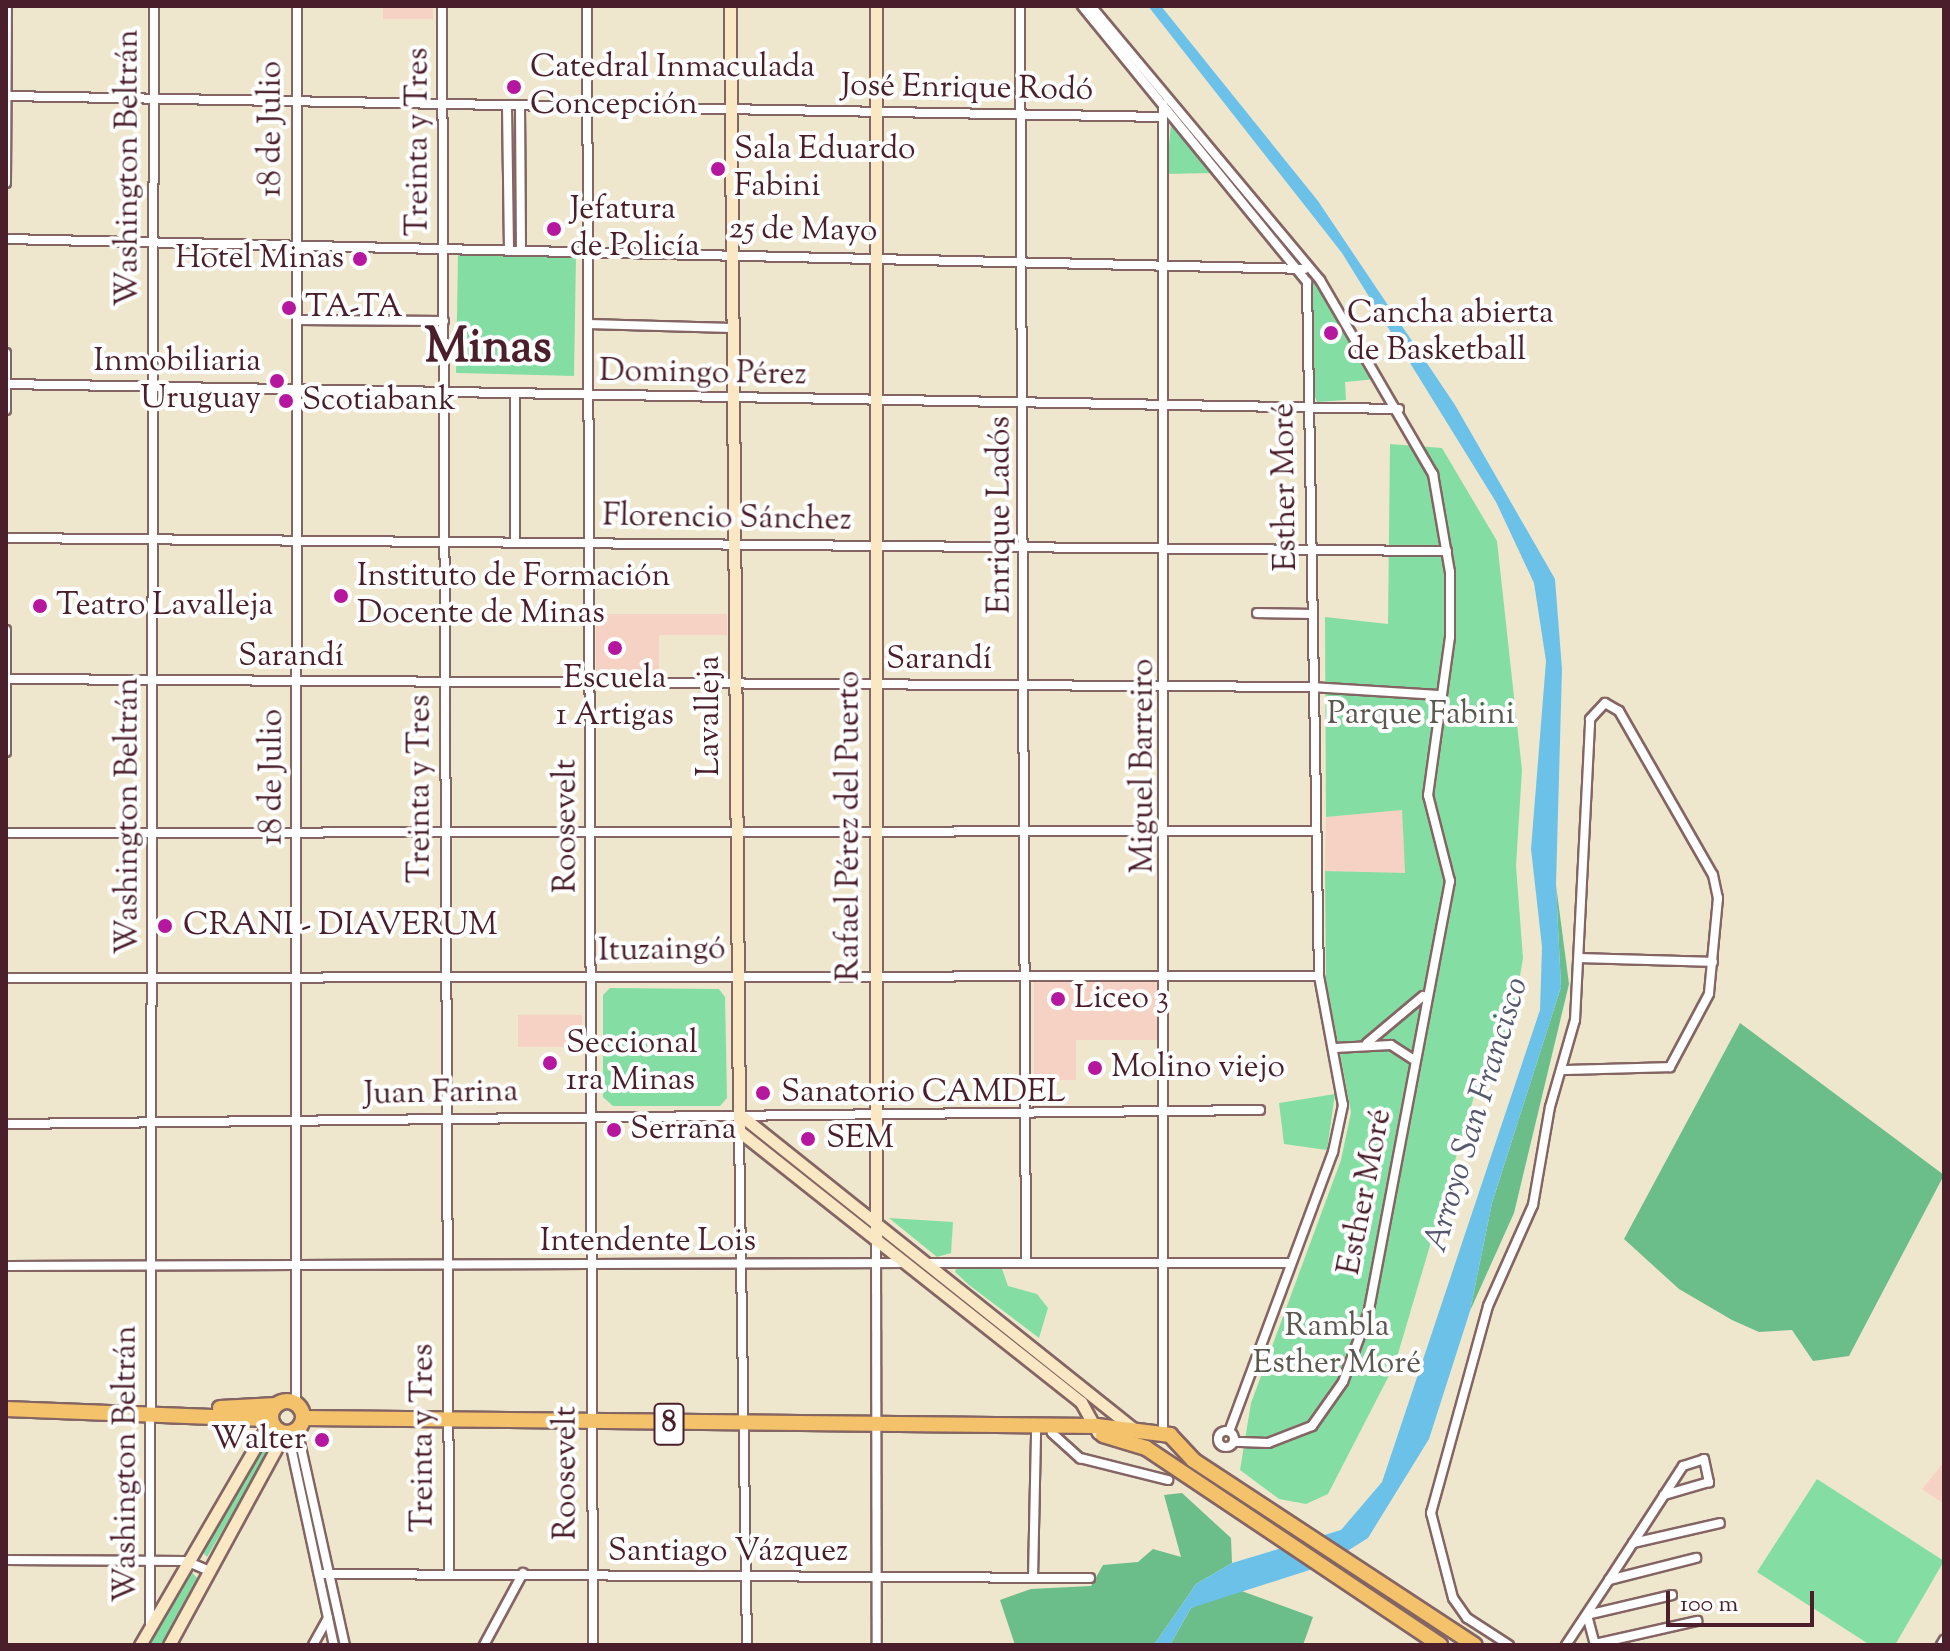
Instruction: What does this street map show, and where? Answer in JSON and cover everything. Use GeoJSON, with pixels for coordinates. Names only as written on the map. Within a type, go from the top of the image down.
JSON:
{"type":"FeatureCollection","features":[{"type":"Feature","properties":{"kind":"highway"},"geometry":{"type":"LineString","coordinates":[[6,1409],[152,1409],[273,1415],[296,1404]]}},
{"type":"Feature","properties":{"kind":"highway"},"geometry":{"type":"LineString","coordinates":[[273,1415],[293,1428],[296,1404]]}},
{"type":"Feature","properties":{"kind":"highway","name":"8"},"geometry":{"type":"LineString","coordinates":[[293,1428],[447,1420],[1135,1430],[1162,1435],[1232,1487],[1475,1645]]}},
{"type":"Feature","properties":{"kind":"highway","name":"8"},"geometry":{"type":"LineString","coordinates":[[1036,1430],[1052,1433],[1098,1430],[1160,1458],[1440,1645]]}},
{"type":"Feature","properties":{"kind":"highway"},"geometry":{"type":"LineString","coordinates":[[1160,1458],[1162,1435]]}},
{"type":"Feature","properties":{"kind":"highway"},"geometry":{"type":"LineString","coordinates":[[1160,1458],[1179,1446]]}},
{"type":"Feature","properties":{"kind":"main road","name":"Lavalleja"},"geometry":{"type":"LineString","coordinates":[[730,6],[739,1131]]}},
{"type":"Feature","properties":{"kind":"main road","name":"Rafael Pérez del Puerto"},"geometry":{"type":"LineString","coordinates":[[876,6],[876,1240]]}},
{"type":"Feature","properties":{"kind":"main road"},"geometry":{"type":"LineString","coordinates":[[739,1114],[925,1263],[1059,1376],[1090,1409],[1098,1430]]}},
{"type":"Feature","properties":{"kind":"main road"},"geometry":{"type":"LineString","coordinates":[[739,1131],[905,1263],[1135,1430]]}},
{"type":"Feature","properties":{"kind":"main road"},"geometry":{"type":"LineString","coordinates":[[140,1645],[273,1415]]}},
{"type":"Feature","properties":{"kind":"main road"},"geometry":{"type":"LineString","coordinates":[[169,1645],[293,1428]]}},
{"type":"Feature","properties":{"kind":"street"},"geometry":{"type":"LineString","coordinates":[[6,183],[7,6]]}},
{"type":"Feature","properties":{"kind":"street","name":"Washington Beltrán"},"geometry":{"type":"LineString","coordinates":[[150,1626],[154,6]]}},
{"type":"Feature","properties":{"kind":"street","name":"18 de Julio"},"geometry":{"type":"LineString","coordinates":[[296,1404],[297,6]]}},
{"type":"Feature","properties":{"kind":"street","name":"Treinta y Tres"},"geometry":{"type":"LineString","coordinates":[[442,6],[449,1573]]}},
{"type":"Feature","properties":{"kind":"street","name":"Roosevelt"},"geometry":{"type":"LineString","coordinates":[[587,6],[590,976],[594,1116],[590,1266],[593,1645]]}},
{"type":"Feature","properties":{"kind":"street","name":"Enrique Ladós"},"geometry":{"type":"LineString","coordinates":[[1020,6],[1025,260],[1026,1263]]}},
{"type":"Feature","properties":{"kind":"street","name":"Esther Moré"},"geometry":{"type":"LineString","coordinates":[[1082,6],[1163,104],[1307,267],[1399,409],[1433,474],[1447,551],[1450,637],[1439,695],[1428,795],[1450,881],[1424,995],[1368,1314],[1343,1382],[1300,1435],[1234,1442]]}},
{"type":"Feature","properties":{"kind":"street","name":"Esther Moré"},"geometry":{"type":"LineString","coordinates":[[1091,6],[1163,104]]}},
{"type":"Feature","properties":{"kind":"street","name":"José Enrique Rodó"},"geometry":{"type":"LineString","coordinates":[[7,96],[1158,117]]}},
{"type":"Feature","properties":{"kind":"street","name":"Miguel Barreiro"},"geometry":{"type":"LineString","coordinates":[[1162,1435],[1168,1263],[1168,406],[1158,117],[1163,104]]}},
{"type":"Feature","properties":{"kind":"street"},"geometry":{"type":"LineString","coordinates":[[507,106],[509,251]]}},
{"type":"Feature","properties":{"kind":"street"},"geometry":{"type":"LineString","coordinates":[[520,106],[521,251]]}},
{"type":"Feature","properties":{"kind":"street","name":"25 de Mayo"},"geometry":{"type":"LineString","coordinates":[[6,239],[1307,267]]}},
{"type":"Feature","properties":{"kind":"street","name":"Esther Moré"},"geometry":{"type":"LineString","coordinates":[[1229,1431],[1333,1152],[1343,1092],[1319,976],[1311,687],[1307,267]]}},
{"type":"Feature","properties":{"kind":"street"},"geometry":{"type":"LineString","coordinates":[[297,320],[444,321]]}},
{"type":"Feature","properties":{"kind":"street"},"geometry":{"type":"LineString","coordinates":[[588,324],[732,328]]}},
{"type":"Feature","properties":{"kind":"street"},"geometry":{"type":"LineString","coordinates":[[6,353],[6,410]]}},
{"type":"Feature","properties":{"kind":"street","name":"Domingo Pérez"},"geometry":{"type":"LineString","coordinates":[[6,384],[1399,409]]}},
{"type":"Feature","properties":{"kind":"street"},"geometry":{"type":"LineString","coordinates":[[515,393],[515,541]]}},
{"type":"Feature","properties":{"kind":"street","name":"Florencio Sánchez"},"geometry":{"type":"LineString","coordinates":[[6,538],[1447,551]]}},
{"type":"Feature","properties":{"kind":"street"},"geometry":{"type":"LineString","coordinates":[[1257,613],[1311,614]]}},
{"type":"Feature","properties":{"kind":"street"},"geometry":{"type":"LineString","coordinates":[[6,630],[6,752]]}},
{"type":"Feature","properties":{"kind":"street","name":"Sarandí"},"geometry":{"type":"LineString","coordinates":[[6,679],[1311,687],[1439,695]]}},
{"type":"Feature","properties":{"kind":"street"},"geometry":{"type":"LineString","coordinates":[[1509,1645],[1467,1618],[1453,1598],[1431,1513],[1488,1306],[1533,1205],[1582,958],[1590,719],[1605,703],[1619,711],[1713,875],[1713,962],[1696,1031],[1670,1067],[1561,1070]]}},
{"type":"Feature","properties":{"kind":"street"},"geometry":{"type":"LineString","coordinates":[[6,833],[1314,831]]}},
{"type":"Feature","properties":{"kind":"street"},"geometry":{"type":"LineString","coordinates":[[1582,958],[1713,962]]}},
{"type":"Feature","properties":{"kind":"street","name":"Ituzaingó"},"geometry":{"type":"LineString","coordinates":[[6,978],[296,979],[1025,972],[1319,976]]}},
{"type":"Feature","properties":{"kind":"street"},"geometry":{"type":"LineString","coordinates":[[1366,1043],[1424,995]]}},
{"type":"Feature","properties":{"kind":"street"},"geometry":{"type":"LineString","coordinates":[[1335,1048],[1366,1043],[1403,1050],[1414,1060]]}},
{"type":"Feature","properties":{"kind":"street","name":"Juan Farina"},"geometry":{"type":"LineString","coordinates":[[6,1124],[1260,1110]]}},
{"type":"Feature","properties":{"kind":"street","name":"Lavalleja"},"geometry":{"type":"LineString","coordinates":[[739,1131],[747,1645]]}},
{"type":"Feature","properties":{"kind":"street","name":"Rafael Pérez del Puerto"},"geometry":{"type":"LineString","coordinates":[[876,1240],[877,1645]]}},
{"type":"Feature","properties":{"kind":"street","name":"Intendente Lois"},"geometry":{"type":"LineString","coordinates":[[6,1266],[1290,1263]]}},
{"type":"Feature","properties":{"kind":"street"},"geometry":{"type":"LineString","coordinates":[[293,1428],[330,1572],[345,1645]]}},
{"type":"Feature","properties":{"kind":"street"},"geometry":{"type":"LineString","coordinates":[[293,1428],[334,1645]]}},
{"type":"Feature","properties":{"kind":"street"},"geometry":{"type":"LineString","coordinates":[[1033,1578],[1036,1430]]}},
{"type":"Feature","properties":{"kind":"street"},"geometry":{"type":"LineString","coordinates":[[1229,1431],[1234,1442],[1219,1443],[1229,1431]]}},
{"type":"Feature","properties":{"kind":"street"},"geometry":{"type":"LineString","coordinates":[[1052,1433],[1080,1458],[1168,1480]]}},
{"type":"Feature","properties":{"kind":"street"},"geometry":{"type":"LineString","coordinates":[[1566,1645],[1664,1495],[1689,1460],[1704,1459],[1709,1482],[1664,1495]]}},
{"type":"Feature","properties":{"kind":"street"},"geometry":{"type":"LineString","coordinates":[[1633,1543],[1720,1523]]}},
{"type":"Feature","properties":{"kind":"street"},"geometry":{"type":"LineString","coordinates":[[1609,1580],[1696,1558]]}},
{"type":"Feature","properties":{"kind":"street"},"geometry":{"type":"LineString","coordinates":[[6,1560],[186,1561],[209,1571]]}},
{"type":"Feature","properties":{"kind":"street"},"geometry":{"type":"LineString","coordinates":[[484,1645],[523,1573]]}},
{"type":"Feature","properties":{"kind":"street","name":"Santiago Vázquez"},"geometry":{"type":"LineString","coordinates":[[319,1574],[1090,1578]]}},
{"type":"Feature","properties":{"kind":"street"},"geometry":{"type":"LineString","coordinates":[[1586,1615],[1672,1595]]}},
{"type":"Feature","properties":{"kind":"street"},"geometry":{"type":"LineString","coordinates":[[328,1617],[339,1615]]}},
{"type":"Feature","properties":{"kind":"street"},"geometry":{"type":"LineString","coordinates":[[1586,1615],[1595,1644],[1697,1621]]}},
{"type":"Feature","properties":{"kind":"street"},"geometry":{"type":"LineString","coordinates":[[313,1645],[328,1617]]}},
{"type":"Feature","properties":{"kind":"shaded area"},"geometry":{"type":"Polygon","coordinates":[[[383,6],[433,6],[433,19],[383,19],[383,6]]]}},
{"type":"Feature","properties":{"kind":"shaded area"},"geometry":{"type":"Polygon","coordinates":[[[596,614],[727,614],[727,635],[659,635],[659,677],[596,677],[596,614]]]}},
{"type":"Feature","properties":{"kind":"shaded area"},"geometry":{"type":"Polygon","coordinates":[[[1402,810],[1405,874],[1325,871],[1326,817],[1402,810]]]}},
{"type":"Feature","properties":{"kind":"shaded area"},"geometry":{"type":"Polygon","coordinates":[[[1034,982],[1161,982],[1161,1040],[1076,1040],[1076,1080],[1034,1080],[1034,982]]]}},
{"type":"Feature","properties":{"kind":"shaded area"},"geometry":{"type":"Polygon","coordinates":[[[518,1015],[582,1015],[582,1047],[518,1047],[518,1015]]]}},
{"type":"Feature","properties":{"kind":"shaded area"},"geometry":{"type":"Polygon","coordinates":[[[1944,1462],[1944,1504],[1922,1489],[1944,1462]]]}},
{"type":"Feature","properties":{"kind":"green space"},"geometry":{"type":"Polygon","coordinates":[[[1171,124],[1212,173],[1166,174],[1171,124]]]}},
{"type":"Feature","properties":{"kind":"green space"},"geometry":{"type":"Polygon","coordinates":[[[458,255],[576,257],[574,376],[456,373],[458,255]]]}},
{"type":"Feature","properties":{"kind":"green space","name":"Cancha abierta de Basketball"},"geometry":{"type":"Polygon","coordinates":[[[1312,275],[1376,379],[1345,382],[1346,400],[1317,402],[1314,394],[1312,275]]]}},
{"type":"Feature","properties":{"kind":"green space"},"geometry":{"type":"Polygon","coordinates":[[[1390,444],[1442,448],[1497,541],[1522,770],[1516,866],[1523,958],[1509,1042],[1475,1093],[1395,1364],[1328,1494],[1306,1504],[1279,1499],[1240,1470],[1251,1403],[1341,1160],[1351,1112],[1326,980],[1325,871],[1405,873],[1402,810],[1326,817],[1325,617],[1388,624],[1390,444]]]}},
{"type":"Feature","properties":{"kind":"green space"},"geometry":{"type":"Polygon","coordinates":[[[1556,885],[1569,984],[1514,1213],[1470,1311],[1492,1203],[1561,987],[1556,885]]]}},
{"type":"Feature","properties":{"kind":"green space"},"geometry":{"type":"Polygon","coordinates":[[[610,988],[719,989],[725,997],[727,1098],[720,1106],[613,1106],[603,1097],[603,995],[610,988]]]}},
{"type":"Feature","properties":{"kind":"green space"},"geometry":{"type":"Polygon","coordinates":[[[1740,1023],[1944,1175],[1849,1356],[1813,1361],[1792,1330],[1759,1332],[1732,1320],[1679,1289],[1624,1239],[1740,1023]]]}},
{"type":"Feature","properties":{"kind":"green space"},"geometry":{"type":"Polygon","coordinates":[[[1335,1094],[1327,1150],[1284,1144],[1279,1103],[1335,1094]]]}},
{"type":"Feature","properties":{"kind":"green space"},"geometry":{"type":"Polygon","coordinates":[[[889,1218],[953,1222],[951,1253],[937,1257],[889,1218]]]}},
{"type":"Feature","properties":{"kind":"green space"},"geometry":{"type":"Polygon","coordinates":[[[958,1265],[1001,1266],[1008,1286],[1037,1294],[1048,1308],[1039,1338],[969,1285],[955,1272],[958,1265]]]}},
{"type":"Feature","properties":{"kind":"green space"},"geometry":{"type":"Polygon","coordinates":[[[267,1434],[275,1441],[207,1557],[199,1548],[267,1434]]]}},
{"type":"Feature","properties":{"kind":"green space"},"geometry":{"type":"Polygon","coordinates":[[[1817,1479],[1944,1561],[1895,1645],[1870,1645],[1757,1572],[1817,1479]]]}},
{"type":"Feature","properties":{"kind":"green space"},"geometry":{"type":"Polygon","coordinates":[[[1182,1493],[1231,1538],[1232,1563],[1196,1584],[1154,1645],[1015,1645],[1000,1600],[1031,1589],[1091,1586],[1103,1565],[1138,1562],[1153,1549],[1181,1557],[1164,1495],[1182,1493]]]}},
{"type":"Feature","properties":{"kind":"green space"},"geometry":{"type":"Polygon","coordinates":[[[189,1569],[197,1578],[161,1645],[144,1645],[189,1569]]]}},
{"type":"Feature","properties":{"kind":"green space"},"geometry":{"type":"Polygon","coordinates":[[[1236,1589],[1313,1617],[1303,1645],[1170,1645],[1191,1608],[1236,1589]]]}},
{"type":"Feature","properties":{"kind":"water","name":"Arroyo San Francisco"},"geometry":{"type":"Polygon","coordinates":[[[1148,6],[1161,6],[1318,201],[1455,405],[1555,579],[1562,669],[1556,885],[1561,987],[1492,1203],[1470,1311],[1429,1439],[1368,1538],[1325,1565],[1191,1608],[1170,1645],[1154,1645],[1196,1584],[1232,1563],[1341,1530],[1382,1482],[1540,1010],[1542,947],[1531,849],[1546,661],[1534,583],[1496,502],[1342,253],[1148,6]]]}},
{"type":"Feature","properties":{"kind":"place","name":"Catedral Inmaculada Concepción"},"geometry":{"type":"Point","coordinates":[514,87]}},
{"type":"Feature","properties":{"kind":"place","name":"Sala Eduardo Fabini"},"geometry":{"type":"Point","coordinates":[718,169]}},
{"type":"Feature","properties":{"kind":"place","name":"Jefatura de Policía"},"geometry":{"type":"Point","coordinates":[554,229]}},
{"type":"Feature","properties":{"kind":"place","name":"Hotel Minas"},"geometry":{"type":"Point","coordinates":[360,259]}},
{"type":"Feature","properties":{"kind":"place","name":"TA-TA"},"geometry":{"type":"Point","coordinates":[289,308]}},
{"type":"Feature","properties":{"kind":"place","name":"Cancha abierta de Basketball"},"geometry":{"type":"Point","coordinates":[1331,333]}},
{"type":"Feature","properties":{"kind":"place","name":"Inmobiliaria Uruguay"},"geometry":{"type":"Point","coordinates":[277,381]}},
{"type":"Feature","properties":{"kind":"place","name":"Scotiabank"},"geometry":{"type":"Point","coordinates":[286,401]}},
{"type":"Feature","properties":{"kind":"place","name":"Instituto de Formación Docente de Minas"},"geometry":{"type":"Point","coordinates":[341,596]}},
{"type":"Feature","properties":{"kind":"place","name":"Teatro Lavalleja"},"geometry":{"type":"Point","coordinates":[40,606]}},
{"type":"Feature","properties":{"kind":"place","name":"Escuela 1 Artigas"},"geometry":{"type":"Point","coordinates":[615,648]}},
{"type":"Feature","properties":{"kind":"place","name":"CRANI - DIAVERUM"},"geometry":{"type":"Point","coordinates":[165,926]}},
{"type":"Feature","properties":{"kind":"place","name":"Liceo 3"},"geometry":{"type":"Point","coordinates":[1058,999]}},
{"type":"Feature","properties":{"kind":"place","name":"Seccional 1ra Minas"},"geometry":{"type":"Point","coordinates":[550,1063]}},
{"type":"Feature","properties":{"kind":"place","name":"Molino viejo"},"geometry":{"type":"Point","coordinates":[1095,1068]}},
{"type":"Feature","properties":{"kind":"place","name":"Sanatorio CAMDEL"},"geometry":{"type":"Point","coordinates":[763,1093]}},
{"type":"Feature","properties":{"kind":"place","name":"Serrana"},"geometry":{"type":"Point","coordinates":[614,1130]}},
{"type":"Feature","properties":{"kind":"place","name":"SEM"},"geometry":{"type":"Point","coordinates":[808,1139]}},
{"type":"Feature","properties":{"kind":"place","name":"Walter"},"geometry":{"type":"Point","coordinates":[322,1440]}},
{"type":"Feature","properties":{"kind":"district","name":"Minas"},"geometry":{"type":"Point","coordinates":[488,350]}},
{"type":"Feature","properties":{"kind":"park label","name":"Parque Fabini"},"geometry":{"type":"Point","coordinates":[1421,715]}},
{"type":"Feature","properties":{"kind":"park label","name":"Rambla Esther Moré"},"geometry":{"type":"Point","coordinates":[1337,1346]}}]}
